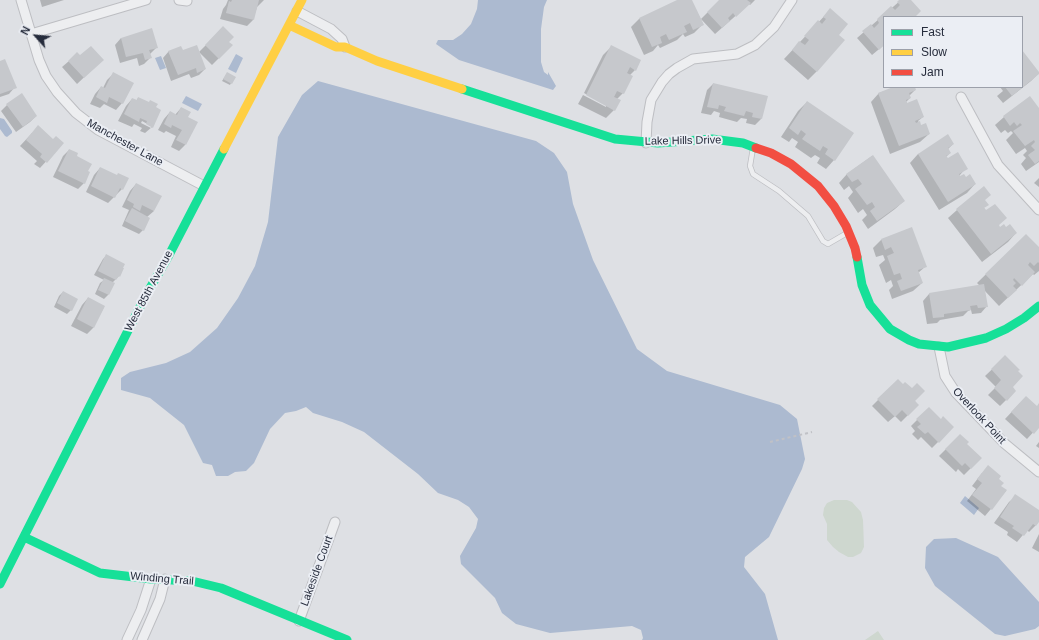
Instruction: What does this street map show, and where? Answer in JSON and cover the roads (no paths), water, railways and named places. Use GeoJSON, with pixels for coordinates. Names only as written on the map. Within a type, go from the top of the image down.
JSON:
{"type":"FeatureCollection","features":[{"type":"Feature","properties":{"kind":"street","name":"Manchester Lane"},"geometry":{"type":"LineString","coordinates":[[21,0],[39,60],[46,76],[57,92],[76,113],[98,130],[204,186]]}},
{"type":"Feature","properties":{"kind":"street"},"geometry":{"type":"LineString","coordinates":[[31,34],[146,0]]}},
{"type":"Feature","properties":{"kind":"street","name":"West 85th Avenue"},"geometry":{"type":"LineString","coordinates":[[0,584],[146,295],[168,257],[302,0]]}},
{"type":"Feature","properties":{"kind":"street"},"geometry":{"type":"LineString","coordinates":[[646,143],[647,122],[651,100],[662,82],[669,74],[676,68],[693,59],[737,54],[755,45],[774,27],[792,0]]}},
{"type":"Feature","properties":{"kind":"street"},"geometry":{"type":"LineString","coordinates":[[296,11],[337,34],[342,38],[344,47]]}},
{"type":"Feature","properties":{"kind":"street","name":"Lake Hills Drive"},"geometry":{"type":"LineString","coordinates":[[289,25],[336,47],[344,47],[377,61],[606,137],[646,143],[669,143],[712,139],[733,141],[753,146],[791,164],[818,186],[840,215],[857,258],[865,295],[870,306],[890,329],[900,336],[919,344],[939,347],[964,344],[996,334],[1024,318],[1039,306]]}},
{"type":"Feature","properties":{"kind":"street"},"geometry":{"type":"LineString","coordinates":[[961,97],[998,165],[1039,210]]}},
{"type":"Feature","properties":{"kind":"street","name":"Overlook Point"},"geometry":{"type":"LineString","coordinates":[[939,347],[945,376],[956,393],[1004,443],[1039,472]]}},
{"type":"Feature","properties":{"kind":"street","name":"Lakeside Court"},"geometry":{"type":"LineString","coordinates":[[299,620],[335,522]]}},
{"type":"Feature","properties":{"kind":"street","name":"Winding Trail"},"geometry":{"type":"LineString","coordinates":[[24,537],[100,573],[151,579],[192,581],[221,588],[346,640]]}},
{"type":"Feature","properties":{"kind":"street"},"geometry":{"type":"LineString","coordinates":[[127,640],[141,610],[151,579]]}},
{"type":"Feature","properties":{"kind":"street"},"geometry":{"type":"LineString","coordinates":[[142,640],[160,599],[165,579]]}},
{"type":"Feature","properties":{"kind":"lane"},"geometry":{"type":"LineString","coordinates":[[753,146],[750,166],[753,174],[778,191],[808,216],[824,241],[828,244],[848,232]]}},
{"type":"Feature","properties":{"kind":"water"},"geometry":{"type":"Polygon","coordinates":[[[478,0],[547,0],[544,7],[541,29],[541,62],[544,72],[548,75],[548,72],[556,86],[553,90],[459,60],[436,44],[438,40],[453,40],[462,34],[471,24],[477,9],[478,0]]]}},
{"type":"Feature","properties":{"kind":"water"},"geometry":{"type":"Polygon","coordinates":[[[236,54],[243,58],[236,73],[228,69],[236,54]]]}},
{"type":"Feature","properties":{"kind":"water"},"geometry":{"type":"Polygon","coordinates":[[[161,56],[166,68],[160,70],[155,58],[161,56]]]}},
{"type":"Feature","properties":{"kind":"water"},"geometry":{"type":"Polygon","coordinates":[[[318,81],[536,141],[554,153],[567,172],[573,204],[593,260],[637,349],[667,371],[780,405],[797,419],[805,459],[802,469],[769,537],[745,557],[744,567],[765,594],[778,640],[642,640],[641,630],[632,626],[550,633],[516,624],[502,613],[495,598],[461,564],[460,556],[476,528],[478,519],[469,507],[458,500],[438,493],[418,474],[364,432],[342,422],[313,413],[306,407],[285,413],[270,429],[254,463],[246,471],[235,472],[228,476],[216,476],[212,465],[203,463],[184,425],[150,398],[121,390],[121,378],[130,372],[166,363],[190,352],[217,328],[238,298],[255,266],[268,222],[278,137],[302,95],[318,81]]]}},
{"type":"Feature","properties":{"kind":"water"},"geometry":{"type":"Polygon","coordinates":[[[186,96],[202,104],[198,111],[182,103],[186,96]]]}},
{"type":"Feature","properties":{"kind":"water"},"geometry":{"type":"Polygon","coordinates":[[[0,118],[4,119],[12,131],[12,133],[7,137],[0,129],[0,118]]]}},
{"type":"Feature","properties":{"kind":"water"},"geometry":{"type":"Polygon","coordinates":[[[965,496],[979,508],[974,515],[960,503],[965,496]]]}},
{"type":"Feature","properties":{"kind":"water"},"geometry":{"type":"Polygon","coordinates":[[[956,538],[998,557],[1039,602],[1039,626],[1035,629],[1005,636],[995,634],[935,586],[925,568],[926,547],[934,539],[956,538]]]}}]}
